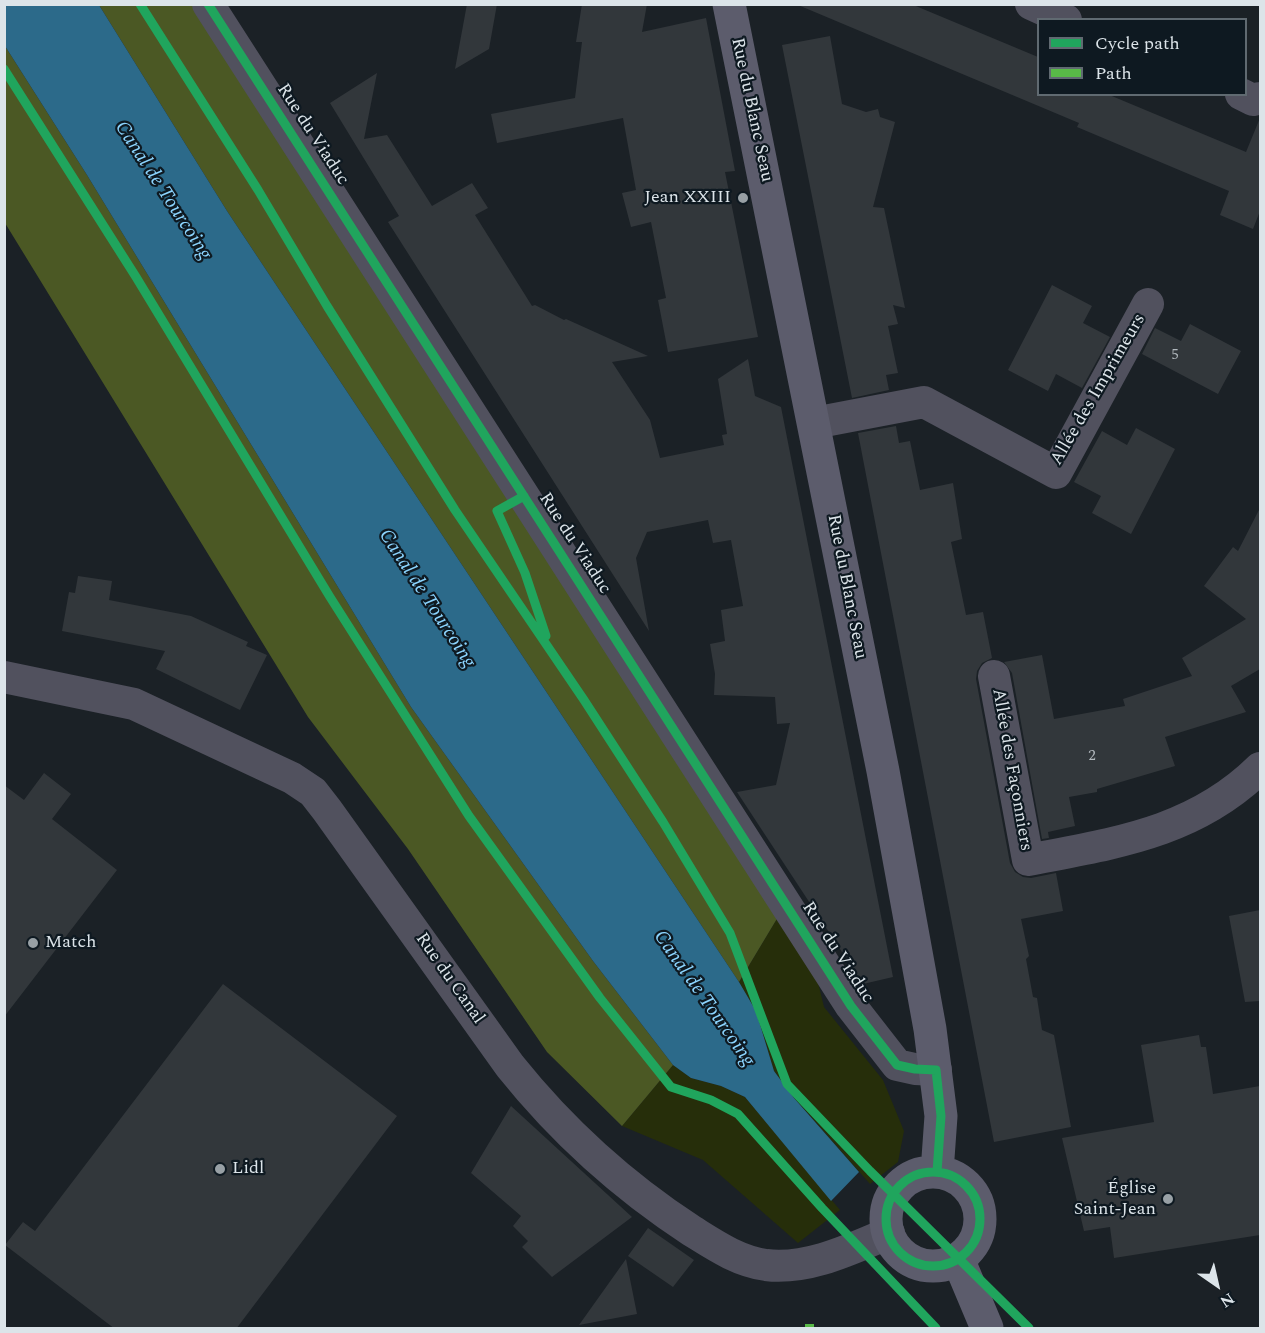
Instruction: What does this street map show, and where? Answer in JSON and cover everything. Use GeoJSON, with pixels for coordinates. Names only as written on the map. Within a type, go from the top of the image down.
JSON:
{"type":"FeatureCollection","features":[{"type":"Feature","properties":{"kind":"street","name":"Rue du Viaduc"},"geometry":{"type":"LineString","coordinates":[[208,4],[851,1006],[897,1065],[936,1070]]}},
{"type":"Feature","properties":{"kind":"street","name":"Rue du Blanc Seau"},"geometry":{"type":"LineString","coordinates":[[729,4],[883,771],[930,1029],[941,1116],[937,1172]]}},
{"type":"Feature","properties":{"kind":"street"},"geometry":{"type":"LineString","coordinates":[[1031,4],[1062,18]]}},
{"type":"Feature","properties":{"kind":"street","name":"Allée des Imprimeurs"},"geometry":{"type":"LineString","coordinates":[[814,423],[924,402],[1056,473],[1148,304]]}},
{"type":"Feature","properties":{"kind":"street","name":"Allée des Façonniers"},"geometry":{"type":"LineString","coordinates":[[994,676],[1028,860],[1147,835],[1176,824],[1231,793],[1260,768]]}},
{"type":"Feature","properties":{"kind":"street","name":"Rue du Canal"},"geometry":{"type":"LineString","coordinates":[[4,678],[134,704],[304,785],[327,810],[533,1095],[580,1143],[633,1189],[709,1241],[747,1262],[787,1266],[828,1257],[889,1233]]}},
{"type":"Feature","properties":{"kind":"street"},"geometry":{"type":"LineString","coordinates":[[937,1172],[959,1180],[975,1197],[980,1219],[974,1242],[958,1259],[938,1266],[917,1263],[900,1251],[889,1233],[886,1220],[893,1195],[901,1185],[924,1173],[937,1172]]}},
{"type":"Feature","properties":{"kind":"street"},"geometry":{"type":"LineString","coordinates":[[958,1259],[987,1329]]}},
{"type":"Feature","properties":{"kind":"green space"},"geometry":{"type":"Polygon","coordinates":[[[99,5],[198,5],[781,912],[739,982],[227,211],[99,5]]]}},
{"type":"Feature","properties":{"kind":"green space"},"geometry":{"type":"Polygon","coordinates":[[[5,46],[87,175],[411,707],[593,961],[673,1065],[622,1126],[547,1052],[408,849],[308,717],[5,223],[5,46]]]}},
{"type":"Feature","properties":{"kind":"green space"},"geometry":{"type":"Polygon","coordinates":[[[781,912],[813,962],[824,1007],[883,1080],[904,1131],[898,1162],[870,1184],[794,1098],[774,1071],[756,1012],[739,982],[781,912]]]}},
{"type":"Feature","properties":{"kind":"green space"},"geometry":{"type":"Polygon","coordinates":[[[673,1065],[691,1078],[721,1086],[745,1097],[840,1210],[798,1243],[703,1160],[622,1126],[673,1065]]]}},
{"type":"Feature","properties":{"kind":"water","name":"Canal de Tourcoing"},"geometry":{"type":"Polygon","coordinates":[[[5,4],[99,5],[227,211],[739,982],[756,1011],[774,1071],[794,1098],[859,1172],[831,1201],[745,1097],[721,1086],[691,1078],[673,1065],[593,961],[411,707],[87,175],[5,46],[5,4]]]}},
{"type":"Feature","properties":{"kind":"building"},"geometry":{"type":"Polygon","coordinates":[[[467,4],[497,4],[489,49],[455,69],[467,4]]]}},
{"type":"Feature","properties":{"kind":"building"},"geometry":{"type":"Polygon","coordinates":[[[582,4],[647,4],[642,32],[706,18],[735,171],[725,172],[758,337],[668,352],[658,300],[666,298],[651,222],[631,227],[622,193],[636,190],[623,118],[497,143],[491,114],[575,98],[582,42],[576,42],[582,4]]]}},
{"type":"Feature","properties":{"kind":"building"},"geometry":{"type":"Polygon","coordinates":[[[911,4],[1037,57],[1037,96],[1112,96],[1246,152],[1260,118],[1260,211],[1253,229],[1220,215],[1229,191],[1077,127],[1079,123],[798,5],[911,4]]]}},
{"type":"Feature","properties":{"kind":"building"},"geometry":{"type":"Polygon","coordinates":[[[830,36],[842,104],[866,112],[878,109],[880,117],[895,122],[873,207],[884,208],[905,308],[893,305],[898,324],[888,326],[898,373],[886,375],[889,390],[852,398],[782,45],[830,36]]]}},
{"type":"Feature","properties":{"kind":"building"},"geometry":{"type":"Polygon","coordinates":[[[377,73],[364,139],[387,135],[432,206],[472,183],[488,208],[475,215],[532,306],[535,305],[648,356],[612,362],[650,420],[660,458],[724,445],[722,435],[727,434],[718,379],[748,359],[755,396],[781,407],[893,977],[863,984],[737,792],[776,785],[790,723],[777,724],[775,697],[714,695],[715,674],[710,644],[725,641],[721,610],[743,606],[731,540],[713,543],[708,520],[647,532],[636,558],[649,631],[388,222],[399,216],[330,103],[377,73]]]}},
{"type":"Feature","properties":{"kind":"building"},"geometry":{"type":"Polygon","coordinates":[[[1052,285],[1092,306],[1083,323],[1110,337],[1082,388],[1056,374],[1048,391],[1008,370],[1052,285]]]}},
{"type":"Feature","properties":{"kind":"building"},"geometry":{"type":"Polygon","coordinates":[[[1190,324],[1241,351],[1218,394],[1142,354],[1155,328],[1181,341],[1190,324]]]}},
{"type":"Feature","properties":{"kind":"building"},"geometry":{"type":"Polygon","coordinates":[[[896,426],[899,443],[910,441],[920,490],[953,483],[962,539],[951,542],[966,615],[983,612],[992,658],[982,663],[977,671],[976,679],[1010,863],[1015,872],[1023,877],[1031,878],[1056,873],[1063,911],[1021,919],[1029,956],[1026,959],[1033,997],[1037,998],[1042,1030],[1054,1035],[1071,1127],[994,1142],[858,433],[896,426]]]}},
{"type":"Feature","properties":{"kind":"building"},"geometry":{"type":"Polygon","coordinates":[[[1136,428],[1175,449],[1131,534],[1092,513],[1101,496],[1074,482],[1102,431],[1127,445],[1136,428]]]}},
{"type":"Feature","properties":{"kind":"building"},"geometry":{"type":"Polygon","coordinates":[[[1260,508],[1260,669],[1231,686],[1246,712],[1165,737],[1175,766],[1097,789],[1097,792],[1069,797],[1075,826],[1048,832],[1049,838],[1042,839],[1012,673],[1004,662],[1042,655],[1054,719],[1125,706],[1123,699],[1192,676],[1182,658],[1246,619],[1204,586],[1233,547],[1238,551],[1260,508]]]}},
{"type":"Feature","properties":{"kind":"building"},"geometry":{"type":"Polygon","coordinates":[[[78,576],[112,581],[109,600],[191,616],[248,642],[246,646],[267,655],[240,710],[156,669],[165,651],[62,631],[69,592],[75,593],[78,576]]]}},
{"type":"Feature","properties":{"kind":"building","name":"Match"},"geometry":{"type":"Polygon","coordinates":[[[44,773],[71,794],[52,819],[117,870],[4,1017],[4,785],[24,800],[44,773]]]}},
{"type":"Feature","properties":{"kind":"building"},"geometry":{"type":"Polygon","coordinates":[[[1260,910],[1260,1001],[1245,1002],[1229,916],[1260,910]]]}},
{"type":"Feature","properties":{"kind":"building","name":"Lidl"},"geometry":{"type":"Polygon","coordinates":[[[223,984],[397,1116],[236,1329],[115,1329],[5,1245],[23,1222],[35,1231],[223,984]]]}},
{"type":"Feature","properties":{"kind":"building","name":"Église Saint-Jean"},"geometry":{"type":"Polygon","coordinates":[[[1199,1035],[1201,1047],[1206,1047],[1213,1094],[1260,1086],[1260,1235],[1114,1258],[1110,1227],[1084,1231],[1062,1138],[1154,1122],[1141,1045],[1199,1035]]]}},
{"type":"Feature","properties":{"kind":"building"},"geometry":{"type":"Polygon","coordinates":[[[511,1106],[632,1217],[552,1277],[522,1247],[528,1241],[513,1226],[521,1216],[471,1173],[511,1106]]]}},
{"type":"Feature","properties":{"kind":"building"},"geometry":{"type":"Polygon","coordinates":[[[648,1228],[694,1260],[673,1287],[628,1256],[648,1228]]]}},
{"type":"Feature","properties":{"kind":"building"},"geometry":{"type":"Polygon","coordinates":[[[626,1259],[637,1314],[579,1325],[626,1259]]]}},
{"type":"Feature","properties":{"kind":"marked path"},"geometry":{"type":"LineString","coordinates":[[805,1328],[814,1328]]}},
{"type":"Feature","properties":{"kind":"cycle path"},"geometry":{"type":"LineString","coordinates":[[140,4],[258,190],[327,306],[455,510],[584,700],[663,822],[730,933],[787,1084],[870,1171],[1029,1328]]}},
{"type":"Feature","properties":{"kind":"cycle path"},"geometry":{"type":"LineString","coordinates":[[208,4],[851,1006],[897,1065],[936,1070],[941,1116],[937,1172]]}},
{"type":"Feature","properties":{"kind":"cycle path"},"geometry":{"type":"LineString","coordinates":[[4,69],[136,277],[330,597],[469,816],[600,998],[671,1087],[711,1100],[738,1114],[822,1208],[936,1328]]}},
{"type":"Feature","properties":{"kind":"cycle path"},"geometry":{"type":"LineString","coordinates":[[524,496],[497,511],[525,573],[546,636]]}},
{"type":"Feature","properties":{"kind":"cycle path"},"geometry":{"type":"LineString","coordinates":[[933,1172],[951,1176],[966,1186],[976,1201],[980,1219],[976,1237],[966,1252],[951,1262],[933,1266],[915,1262],[900,1252],[890,1237],[886,1219],[890,1201],[900,1186],[915,1176],[933,1172]]}},
{"type":"Feature","properties":{"kind":"place","name":"Jean XXIII"},"geometry":{"type":"Point","coordinates":[743,198]}},
{"type":"Feature","properties":{"kind":"place","name":"Match"},"geometry":{"type":"Point","coordinates":[33,943]}},
{"type":"Feature","properties":{"kind":"place","name":"Lidl"},"geometry":{"type":"Point","coordinates":[220,1169]}},
{"type":"Feature","properties":{"kind":"place","name":"Église Saint-Jean"},"geometry":{"type":"Point","coordinates":[1168,1199]}}]}
